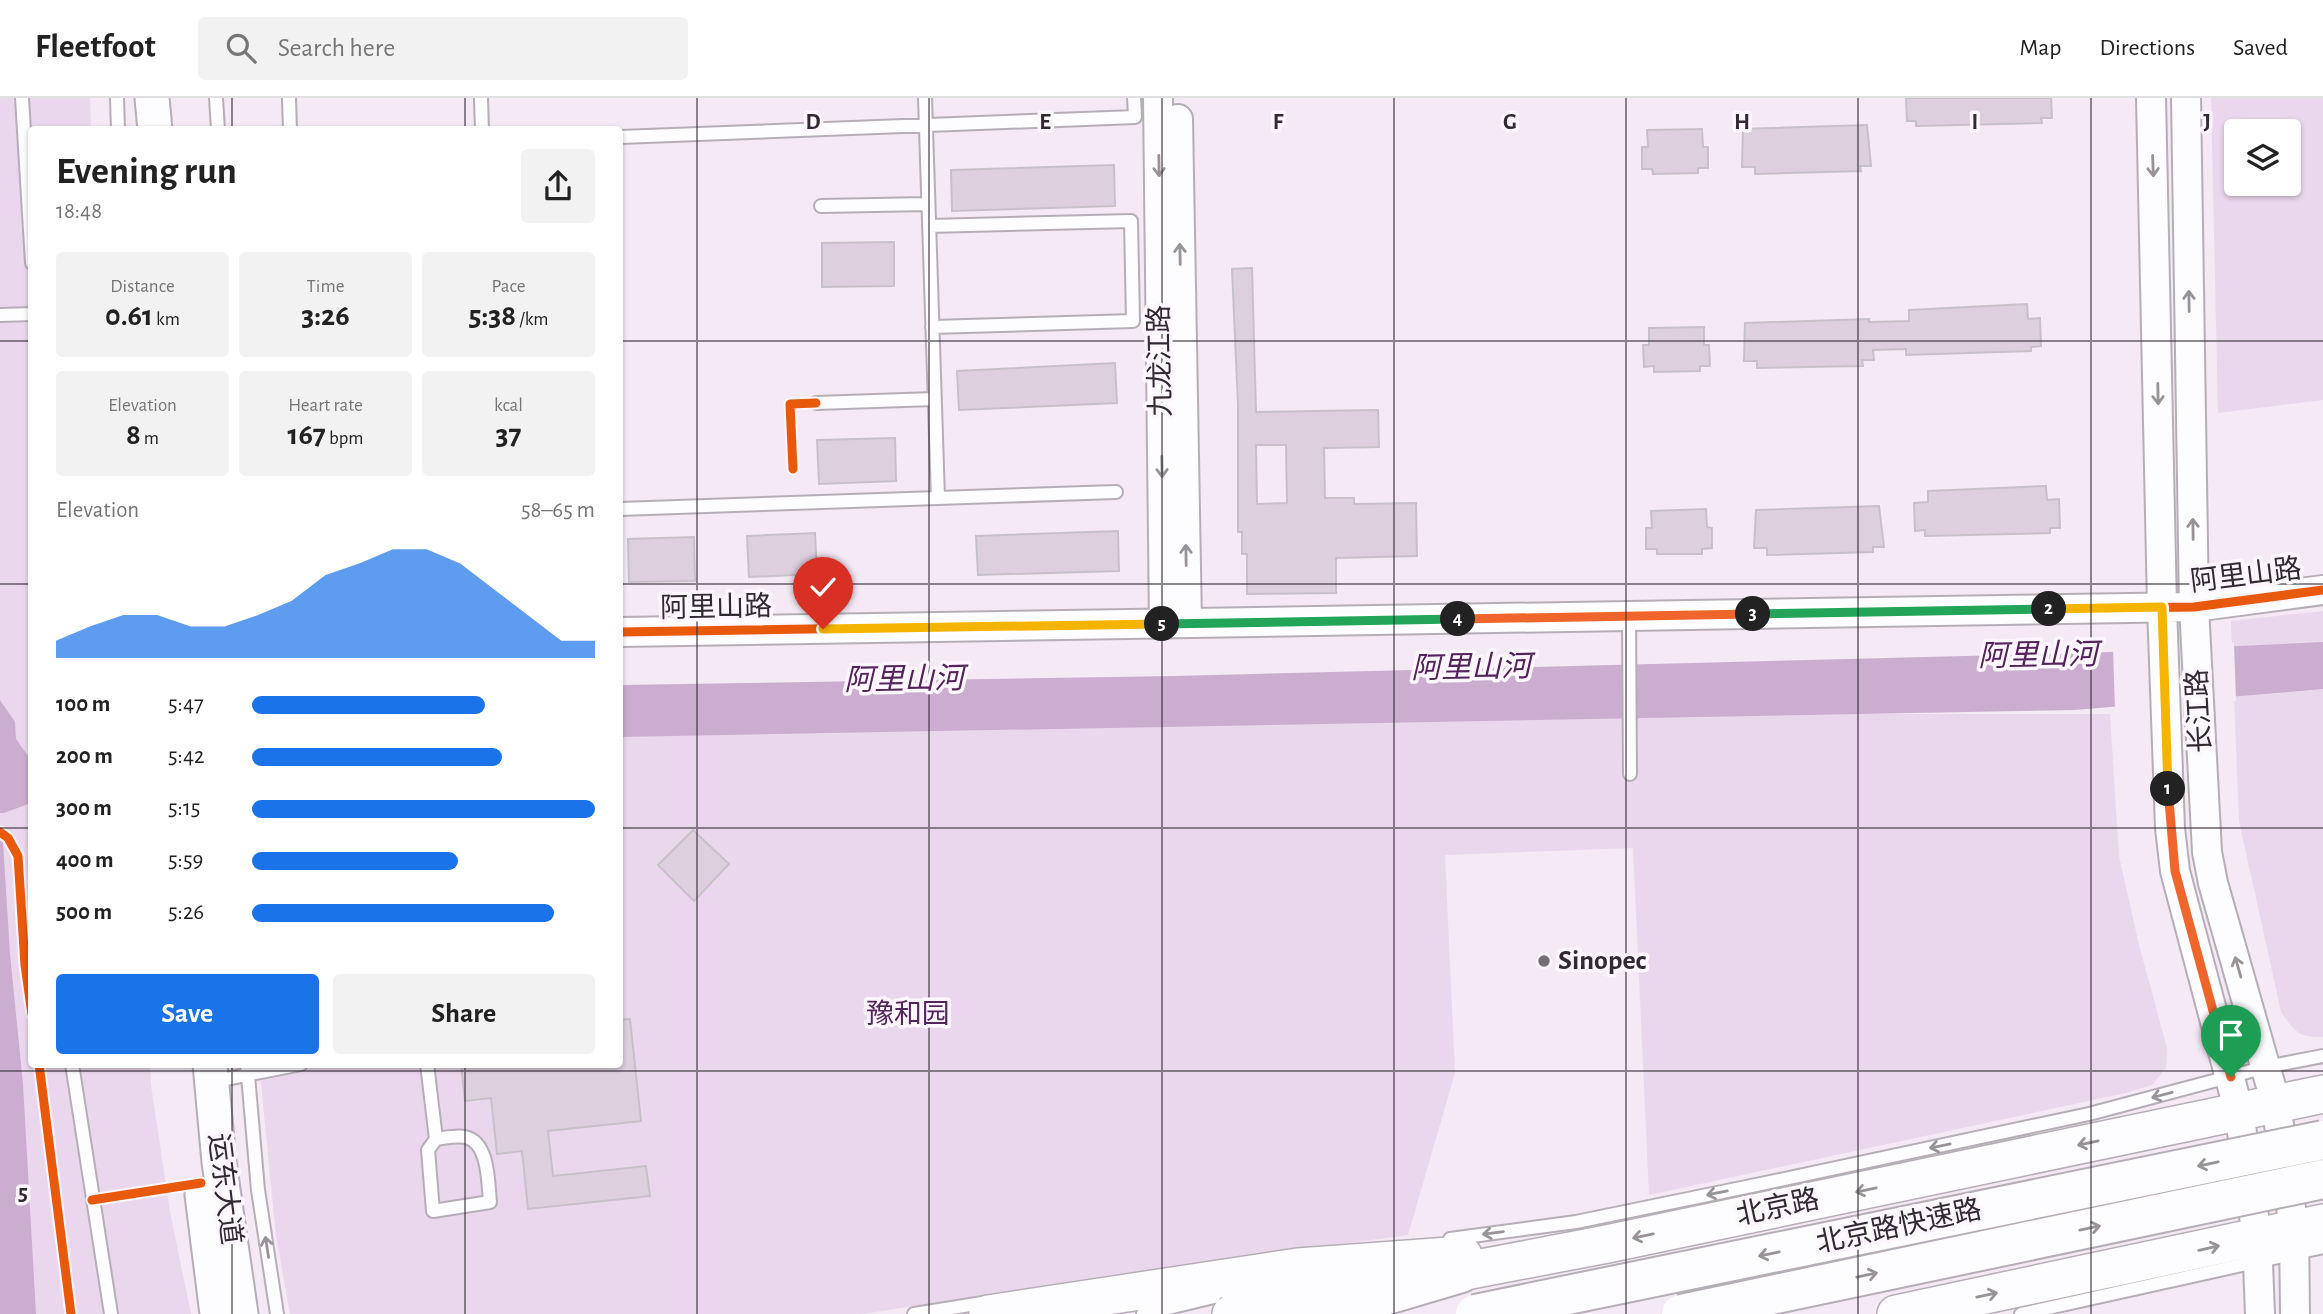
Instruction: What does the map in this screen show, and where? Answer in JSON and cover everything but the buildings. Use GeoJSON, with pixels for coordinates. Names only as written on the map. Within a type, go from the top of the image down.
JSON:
{"type":"FeatureCollection","features":[{"type":"Feature","properties":{"kind":"highway","name":"北京路快速路"},"geometry":{"type":"LineString","coordinates":[[1475,1314],[2323,1140]]}},
{"type":"Feature","properties":{"kind":"highway","name":"北京路快速路"},"geometry":{"type":"LineString","coordinates":[[1681,1314],[2323,1179]]}},
{"type":"Feature","properties":{"kind":"highway"},"geometry":{"type":"LineString","coordinates":[[1323,1314],[1461,1273]]}},
{"type":"Feature","properties":{"kind":"main road"},"geometry":{"type":"LineString","coordinates":[[152,98],[155,126]]}},
{"type":"Feature","properties":{"kind":"main road"},"geometry":{"type":"LineString","coordinates":[[174,98],[175,126]]}},
{"type":"Feature","properties":{"kind":"main road","name":"运东大道"},"geometry":{"type":"LineString","coordinates":[[204,1070],[206,1240],[218,1314]]}},
{"type":"Feature","properties":{"kind":"main road","name":"运东大道"},"geometry":{"type":"LineString","coordinates":[[204,1070],[241,1314]]}},
{"type":"Feature","properties":{"kind":"main road","name":"北京路"},"geometry":{"type":"LineString","coordinates":[[1236,1298],[1461,1273],[2323,1094]]}},
{"type":"Feature","properties":{"kind":"main road"},"geometry":{"type":"LineString","coordinates":[[1896,1314],[2258,1250],[2308,1238]]}},
{"type":"Feature","properties":{"kind":"main road"},"geometry":{"type":"LineString","coordinates":[[988,1314],[1298,1267],[1607,1244]]}},
{"type":"Feature","properties":{"kind":"street","name":"九龙江路"},"geometry":{"type":"LineString","coordinates":[[1158,98],[1176,624]]}},
{"type":"Feature","properties":{"kind":"street","name":"九龙江路"},"geometry":{"type":"LineString","coordinates":[[1176,624],[1178,98]]}},
{"type":"Feature","properties":{"kind":"street","name":"长江路"},"geometry":{"type":"LineString","coordinates":[[2151,98],[2162,607],[2170,828],[2175,871],[2239,1112],[2258,1250],[2260,1314]]}},
{"type":"Feature","properties":{"kind":"street","name":"长江路"},"geometry":{"type":"LineString","coordinates":[[2186,98],[2194,607],[2207,852],[2213,883],[2276,1104],[2308,1238],[2295,1314]]}},
{"type":"Feature","properties":{"kind":"street","name":"阿里山路"},"geometry":{"type":"LineString","coordinates":[[623,632],[2194,607],[2323,590]]}},
{"type":"Feature","properties":{"kind":"lane"},"geometry":{"type":"LineString","coordinates":[[22,98],[28,196]]}},
{"type":"Feature","properties":{"kind":"lane"},"geometry":{"type":"LineString","coordinates":[[117,98],[118,126]]}},
{"type":"Feature","properties":{"kind":"lane"},"geometry":{"type":"LineString","coordinates":[[216,98],[218,126]]}},
{"type":"Feature","properties":{"kind":"lane"},"geometry":{"type":"LineString","coordinates":[[289,98],[290,126]]}},
{"type":"Feature","properties":{"kind":"lane"},"geometry":{"type":"LineString","coordinates":[[481,98],[482,126]]}},
{"type":"Feature","properties":{"kind":"lane"},"geometry":{"type":"LineString","coordinates":[[925,98],[937,498]]}},
{"type":"Feature","properties":{"kind":"lane"},"geometry":{"type":"LineString","coordinates":[[623,137],[1135,117],[1134,98]]}},
{"type":"Feature","properties":{"kind":"lane"},"geometry":{"type":"LineString","coordinates":[[821,206],[928,204]]}},
{"type":"Feature","properties":{"kind":"lane"},"geometry":{"type":"LineString","coordinates":[[929,226],[1131,221],[1133,321],[932,327]]}},
{"type":"Feature","properties":{"kind":"lane"},"geometry":{"type":"LineString","coordinates":[[0,316],[28,314]]}},
{"type":"Feature","properties":{"kind":"lane"},"geometry":{"type":"LineString","coordinates":[[816,403],[934,399]]}},
{"type":"Feature","properties":{"kind":"lane"},"geometry":{"type":"LineString","coordinates":[[623,509],[1116,492]]}},
{"type":"Feature","properties":{"kind":"lane"},"geometry":{"type":"LineString","coordinates":[[1629,616],[1630,774]]}},
{"type":"Feature","properties":{"kind":"lane"},"geometry":{"type":"LineString","coordinates":[[1442,1240],[1576,1222],[1756,1185],[2088,1114],[2323,1056]]}},
{"type":"Feature","properties":{"kind":"lane"},"geometry":{"type":"LineString","coordinates":[[73,1068],[111,1314]]}},
{"type":"Feature","properties":{"kind":"lane"},"geometry":{"type":"LineString","coordinates":[[204,1070],[265,1068]]}},
{"type":"Feature","properties":{"kind":"lane"},"geometry":{"type":"LineString","coordinates":[[427,1068],[436,1139],[428,1150],[427,1166],[433,1211],[490,1202],[486,1168],[481,1150],[474,1140],[462,1136],[436,1139]]}},
{"type":"Feature","properties":{"kind":"lane"},"geometry":{"type":"LineString","coordinates":[[247,1070],[258,1190],[277,1314]]}},
{"type":"Feature","properties":{"kind":"lane"},"geometry":{"type":"LineString","coordinates":[[914,1314],[1112,1283],[1389,1247]]}},
{"type":"Feature","properties":{"kind":"lane"},"geometry":{"type":"LineString","coordinates":[[2021,1314],[2258,1250]]}},
{"type":"Feature","properties":{"kind":"lane"},"geometry":{"type":"LineString","coordinates":[[1143,1314],[1236,1298],[1333,1264]]}},
{"type":"Feature","properties":{"kind":"green space"},"geometry":{"type":"Polygon","coordinates":[[[0,98],[90,98],[91,126],[28,126],[28,1068],[150,1068],[170,1212],[191,1314],[0,1314],[0,98]]]}},
{"type":"Feature","properties":{"kind":"green space"},"geometry":{"type":"Polygon","coordinates":[[[2211,98],[2323,98],[2323,400],[2218,413],[2211,98]]]}},
{"type":"Feature","properties":{"kind":"green space"},"geometry":{"type":"Polygon","coordinates":[[[2323,611],[2323,1037],[2315,1037],[2298,1032],[2281,1012],[2239,821],[2231,621],[2323,611]]]}},
{"type":"Feature","properties":{"kind":"green space","name":"豫和园"},"geometry":{"type":"Polygon","coordinates":[[[1692,714],[2110,714],[2119,856],[2139,945],[2167,1048],[2166,1068],[2152,1085],[2126,1093],[1649,1195],[1633,848],[1445,855],[1455,1073],[1408,1235],[1103,1276],[863,1314],[290,1314],[276,1236],[259,1068],[623,1068],[623,731],[1692,714]]]}},
{"type":"Feature","properties":{"kind":"water","name":"阿里山河"},"geometry":{"type":"Polygon","coordinates":[[[2323,642],[2323,689],[2075,710],[623,737],[623,685],[1175,676],[2088,653],[2323,642]]]}},
{"type":"Feature","properties":{"kind":"water"},"geometry":{"type":"Polygon","coordinates":[[[0,700],[15,722],[16,739],[28,756],[28,804],[0,813],[0,700]]]}},
{"type":"Feature","properties":{"kind":"water"},"geometry":{"type":"Polygon","coordinates":[[[0,840],[3,842],[10,954],[23,1084],[36,1314],[0,1314],[0,840]]]}},
{"type":"Feature","properties":{"kind":"pier"},"geometry":{"type":"Polygon","coordinates":[[[2234,643],[2236,701],[2115,710],[2113,648],[2234,643]]]}},
{"type":"Feature","properties":{"kind":"cycle path"},"geometry":{"type":"LineString","coordinates":[[793,469],[790,404],[816,403]]}},
{"type":"Feature","properties":{"kind":"cycle path"},"geometry":{"type":"LineString","coordinates":[[623,632],[2194,607],[2323,590]]}},
{"type":"Feature","properties":{"kind":"cycle path"},"geometry":{"type":"LineString","coordinates":[[0,832],[8,838],[18,856],[28,986]]}},
{"type":"Feature","properties":{"kind":"cycle path"},"geometry":{"type":"LineString","coordinates":[[40,1068],[71,1314]]}},
{"type":"Feature","properties":{"kind":"cycle path"},"geometry":{"type":"LineString","coordinates":[[92,1200],[201,1183]]}},
{"type":"Feature","properties":{"kind":"place","name":"Sinopec"},"geometry":{"type":"Point","coordinates":[1544,961]}},
{"type":"Feature","properties":{"kind":"route"},"geometry":{"type":"LineString","coordinates":[[823,629],[2162,607],[2170,828],[2175,871],[2231,1077]]}}]}
